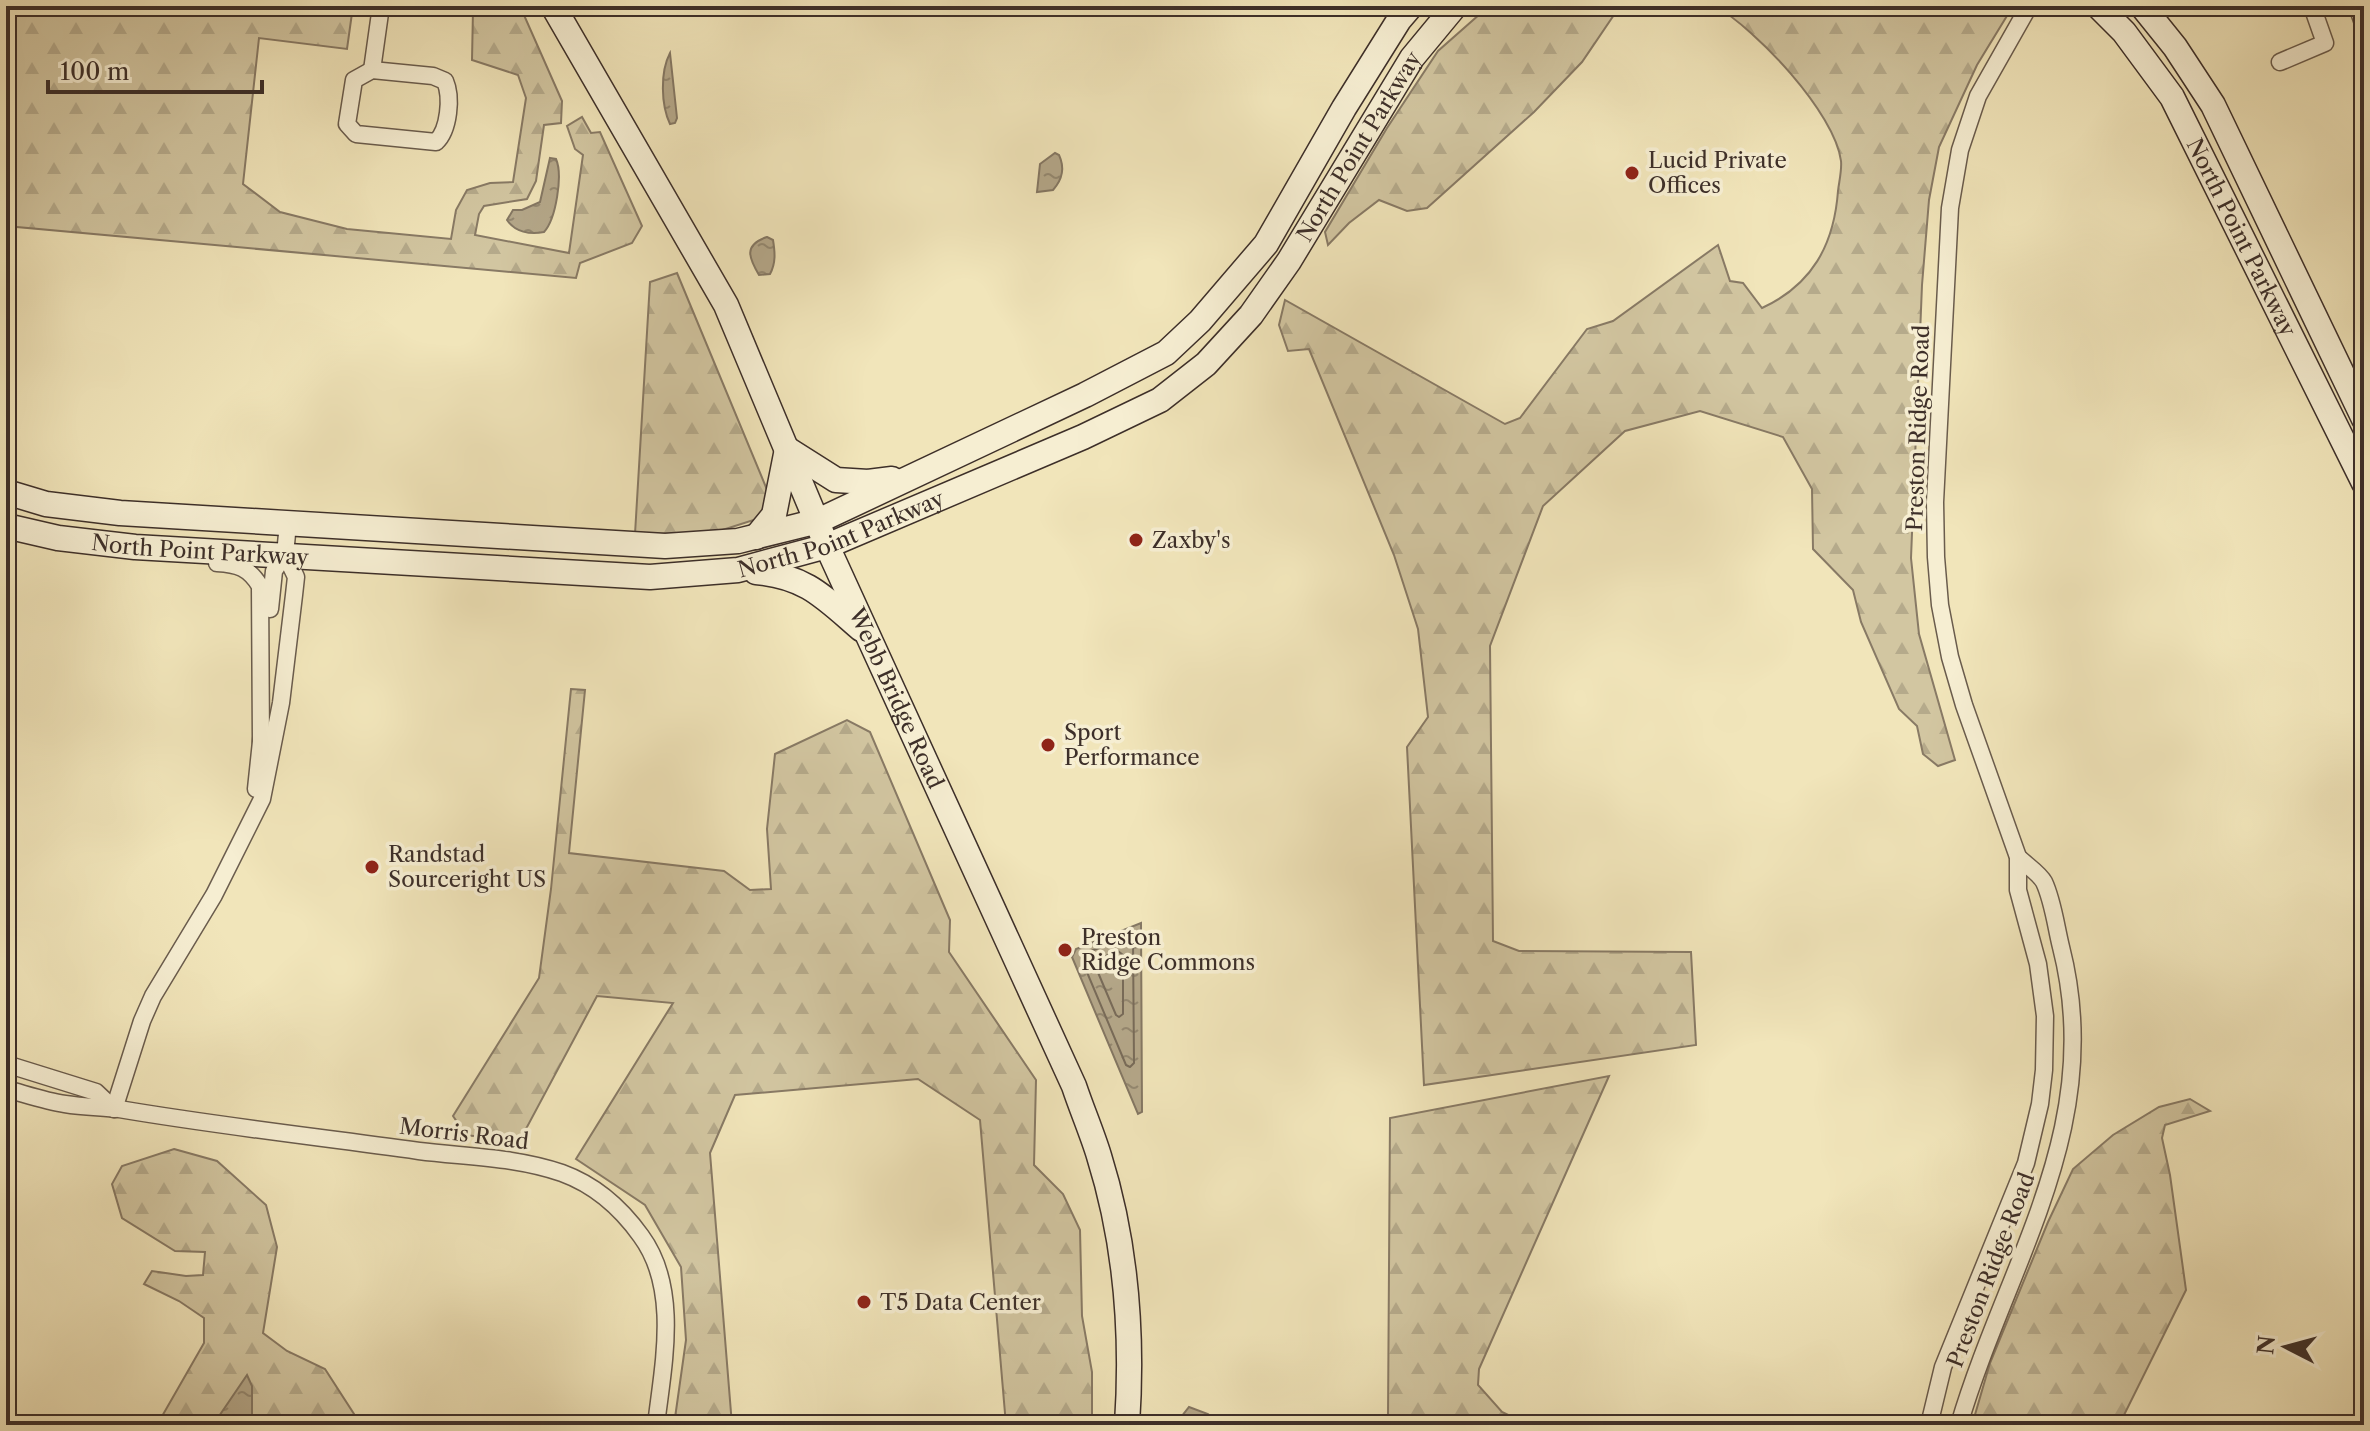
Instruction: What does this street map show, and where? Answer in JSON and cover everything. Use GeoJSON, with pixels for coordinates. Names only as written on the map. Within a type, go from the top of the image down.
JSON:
{"type":"FeatureCollection","features":[{"type":"Feature","properties":{"kind":"street"},"geometry":{"type":"LineString","coordinates":[[372,70],[381,6]]}},
{"type":"Feature","properties":{"kind":"street","name":"Webb Bridge Road"},"geometry":{"type":"LineString","coordinates":[[553,6],[726,305],[827,546],[1068,1073],[1100,1158],[1118,1237],[1127,1313],[1130,1387],[1127,1425]]}},
{"type":"Feature","properties":{"kind":"street","name":"North Point Parkway"},"geometry":{"type":"LineString","coordinates":[[6,492],[73,508],[665,546],[756,537],[818,521],[1166,353],[1200,321],[1266,244],[1344,108],[1411,6]]}},
{"type":"Feature","properties":{"kind":"street","name":"North Point Parkway"},"geometry":{"type":"LineString","coordinates":[[6,526],[58,538],[135,547],[650,577],[738,570],[827,546],[1083,437],[1160,400],[1206,364],[1251,315],[1289,261],[1412,58],[1455,6]]}},
{"type":"Feature","properties":{"kind":"street","name":"Preston Ridge Road"},"geometry":{"type":"LineString","coordinates":[[1929,1425],[1943,1367],[2026,1163],[2040,1104],[2044,1070],[2045,1016],[2038,964],[2018,890],[2018,857],[1950,657],[1939,589],[1935,502],[1950,208],[1960,150],[1978,96],[2029,6]]}},
{"type":"Feature","properties":{"kind":"street","name":"North Point Parkway"},"geometry":{"type":"LineString","coordinates":[[2098,6],[2124,32],[2172,97],[2364,483]]}},
{"type":"Feature","properties":{"kind":"street","name":"North Point Parkway"},"geometry":{"type":"LineString","coordinates":[[2142,6],[2175,47],[2213,105],[2364,418]]}},
{"type":"Feature","properties":{"kind":"street"},"geometry":{"type":"LineString","coordinates":[[2280,62],[2325,43],[2313,9],[2321,6]]}},
{"type":"Feature","properties":{"kind":"street"},"geometry":{"type":"LineString","coordinates":[[2357,6],[2364,26]]}},
{"type":"Feature","properties":{"kind":"street"},"geometry":{"type":"LineString","coordinates":[[372,70],[433,76],[445,81],[449,93],[445,127],[440,140],[356,134],[350,130],[347,124],[351,88],[359,75],[372,70]]}},
{"type":"Feature","properties":{"kind":"street"},"geometry":{"type":"LineString","coordinates":[[756,537],[774,515],[787,449],[836,480],[868,482],[913,476]]}},
{"type":"Feature","properties":{"kind":"street"},"geometry":{"type":"LineString","coordinates":[[257,810],[255,787],[261,743],[268,622],[274,574],[285,554],[288,524]]}},
{"type":"Feature","properties":{"kind":"street"},"geometry":{"type":"LineString","coordinates":[[135,547],[145,556],[239,565],[255,577],[260,586],[262,605],[259,664],[261,743]]}},
{"type":"Feature","properties":{"kind":"street"},"geometry":{"type":"LineString","coordinates":[[114,1109],[153,996],[220,885],[262,799],[271,765],[296,577],[285,554]]}},
{"type":"Feature","properties":{"kind":"street"},"geometry":{"type":"LineString","coordinates":[[738,570],[786,575],[803,581],[870,637]]}},
{"type":"Feature","properties":{"kind":"street","name":"Preston Ridge Road"},"geometry":{"type":"LineString","coordinates":[[1959,1425],[1990,1331],[2040,1214],[2069,1109],[2073,1011],[2067,972],[2044,881],[2018,857]]}},
{"type":"Feature","properties":{"kind":"street","name":"Morris Road"},"geometry":{"type":"LineString","coordinates":[[6,1064],[96,1092],[114,1109]]}},
{"type":"Feature","properties":{"kind":"street","name":"Morris Road"},"geometry":{"type":"LineString","coordinates":[[6,1089],[81,1107],[114,1109],[202,1124],[513,1160],[564,1174],[593,1188],[612,1202],[643,1239],[658,1275],[666,1307],[666,1341],[656,1425]]}},
{"type":"Feature","properties":{"kind":"green space"},"geometry":{"type":"Polygon","coordinates":[[[6,6],[353,6],[347,49],[259,38],[243,184],[280,212],[347,229],[451,239],[456,210],[467,190],[490,183],[513,182],[526,98],[518,75],[472,60],[473,10],[477,6],[520,6],[562,101],[561,123],[544,125],[536,181],[527,199],[484,206],[479,214],[475,235],[569,253],[583,155],[575,149],[567,126],[582,117],[591,133],[600,132],[642,226],[632,243],[580,263],[576,278],[6,226],[6,6]]]}},
{"type":"Feature","properties":{"kind":"green space"},"geometry":{"type":"Polygon","coordinates":[[[1489,6],[1620,6],[1582,62],[1534,112],[1427,208],[1407,211],[1379,200],[1349,223],[1328,245],[1325,232],[1387,128],[1438,51],[1489,6]]]}},
{"type":"Feature","properties":{"kind":"green space"},"geometry":{"type":"Polygon","coordinates":[[[1715,6],[2013,6],[1977,65],[1939,147],[1929,200],[1922,285],[1911,558],[1919,634],[1955,760],[1938,766],[1923,754],[1917,726],[1899,709],[1861,622],[1853,590],[1813,549],[1812,489],[1783,437],[1700,411],[1625,431],[1543,506],[1490,646],[1493,941],[1519,951],[1691,952],[1696,1045],[1424,1085],[1407,747],[1428,717],[1418,629],[1394,555],[1309,349],[1288,351],[1279,325],[1285,300],[1505,424],[1520,418],[1587,329],[1613,321],[1718,245],[1730,281],[1743,283],[1762,308],[1779,299],[1807,275],[1825,246],[1836,211],[1841,161],[1825,120],[1791,74],[1751,33],[1715,6]]]}},
{"type":"Feature","properties":{"kind":"green space"},"geometry":{"type":"Polygon","coordinates":[[[677,273],[768,492],[760,518],[713,533],[635,534],[650,282],[677,273]]]}},
{"type":"Feature","properties":{"kind":"green space"},"geometry":{"type":"Polygon","coordinates":[[[571,689],[585,690],[569,853],[724,871],[750,890],[771,889],[767,829],[775,754],[847,720],[870,732],[950,920],[949,952],[1036,1080],[1034,1165],[1063,1194],[1080,1230],[1082,1316],[1092,1372],[1092,1425],[1006,1425],[980,1120],[918,1079],[735,1095],[710,1153],[732,1425],[674,1425],[686,1340],[681,1267],[645,1205],[576,1159],[673,1003],[597,996],[519,1142],[466,1135],[453,1116],[539,978],[571,689]]]}},
{"type":"Feature","properties":{"kind":"green space"},"geometry":{"type":"Polygon","coordinates":[[[1609,1076],[1479,1369],[1478,1385],[1502,1412],[1529,1425],[1384,1425],[1388,1417],[1390,1118],[1609,1076]]]}},
{"type":"Feature","properties":{"kind":"green space"},"geometry":{"type":"Polygon","coordinates":[[[2190,1099],[2210,1111],[2165,1125],[2162,1138],[2186,1290],[2124,1415],[2127,1425],[1972,1425],[1990,1363],[2073,1169],[2113,1135],[2159,1107],[2190,1099]]]}},
{"type":"Feature","properties":{"kind":"green space"},"geometry":{"type":"Polygon","coordinates":[[[174,1149],[217,1161],[266,1205],[277,1247],[263,1333],[287,1351],[325,1369],[354,1414],[351,1425],[157,1425],[204,1343],[204,1318],[179,1301],[144,1284],[152,1271],[203,1275],[205,1252],[175,1251],[122,1218],[112,1184],[122,1166],[174,1149]]]}},
{"type":"Feature","properties":{"kind":"water"},"geometry":{"type":"Polygon","coordinates":[[[670,53],[677,118],[675,123],[670,124],[663,88],[670,53]]]}},
{"type":"Feature","properties":{"kind":"water"},"geometry":{"type":"Polygon","coordinates":[[[1055,153],[1059,155],[1062,165],[1059,182],[1053,190],[1037,192],[1040,164],[1055,153]]]}},
{"type":"Feature","properties":{"kind":"water"},"geometry":{"type":"Polygon","coordinates":[[[550,158],[556,159],[559,175],[555,207],[548,226],[539,233],[519,230],[507,220],[513,210],[522,210],[540,202],[550,158]]]}},
{"type":"Feature","properties":{"kind":"water"},"geometry":{"type":"Polygon","coordinates":[[[767,237],[773,240],[773,266],[770,274],[759,275],[751,248],[767,237]]]}},
{"type":"Feature","properties":{"kind":"water"},"geometry":{"type":"Polygon","coordinates":[[[1141,923],[1142,1112],[1138,1114],[1072,957],[1076,949],[1141,923]]]}},
{"type":"Feature","properties":{"kind":"water"},"geometry":{"type":"Polygon","coordinates":[[[247,1375],[252,1386],[252,1425],[213,1425],[247,1375]]]}},
{"type":"Feature","properties":{"kind":"water"},"geometry":{"type":"Polygon","coordinates":[[[1189,1407],[1208,1414],[1219,1425],[1181,1425],[1182,1416],[1189,1407]]]}},
{"type":"Feature","properties":{"kind":"place","name":"Lucid Private Offices"},"geometry":{"type":"Point","coordinates":[1632,173]}},
{"type":"Feature","properties":{"kind":"place","name":"Zaxby's"},"geometry":{"type":"Point","coordinates":[1136,540]}},
{"type":"Feature","properties":{"kind":"place","name":"Sport Performance"},"geometry":{"type":"Point","coordinates":[1048,745]}},
{"type":"Feature","properties":{"kind":"place","name":"Randstad Sourceright US"},"geometry":{"type":"Point","coordinates":[372,867]}},
{"type":"Feature","properties":{"kind":"place","name":"Preston Ridge Commons"},"geometry":{"type":"Point","coordinates":[1065,950]}},
{"type":"Feature","properties":{"kind":"place","name":"T5 Data Center"},"geometry":{"type":"Point","coordinates":[864,1302]}}]}
